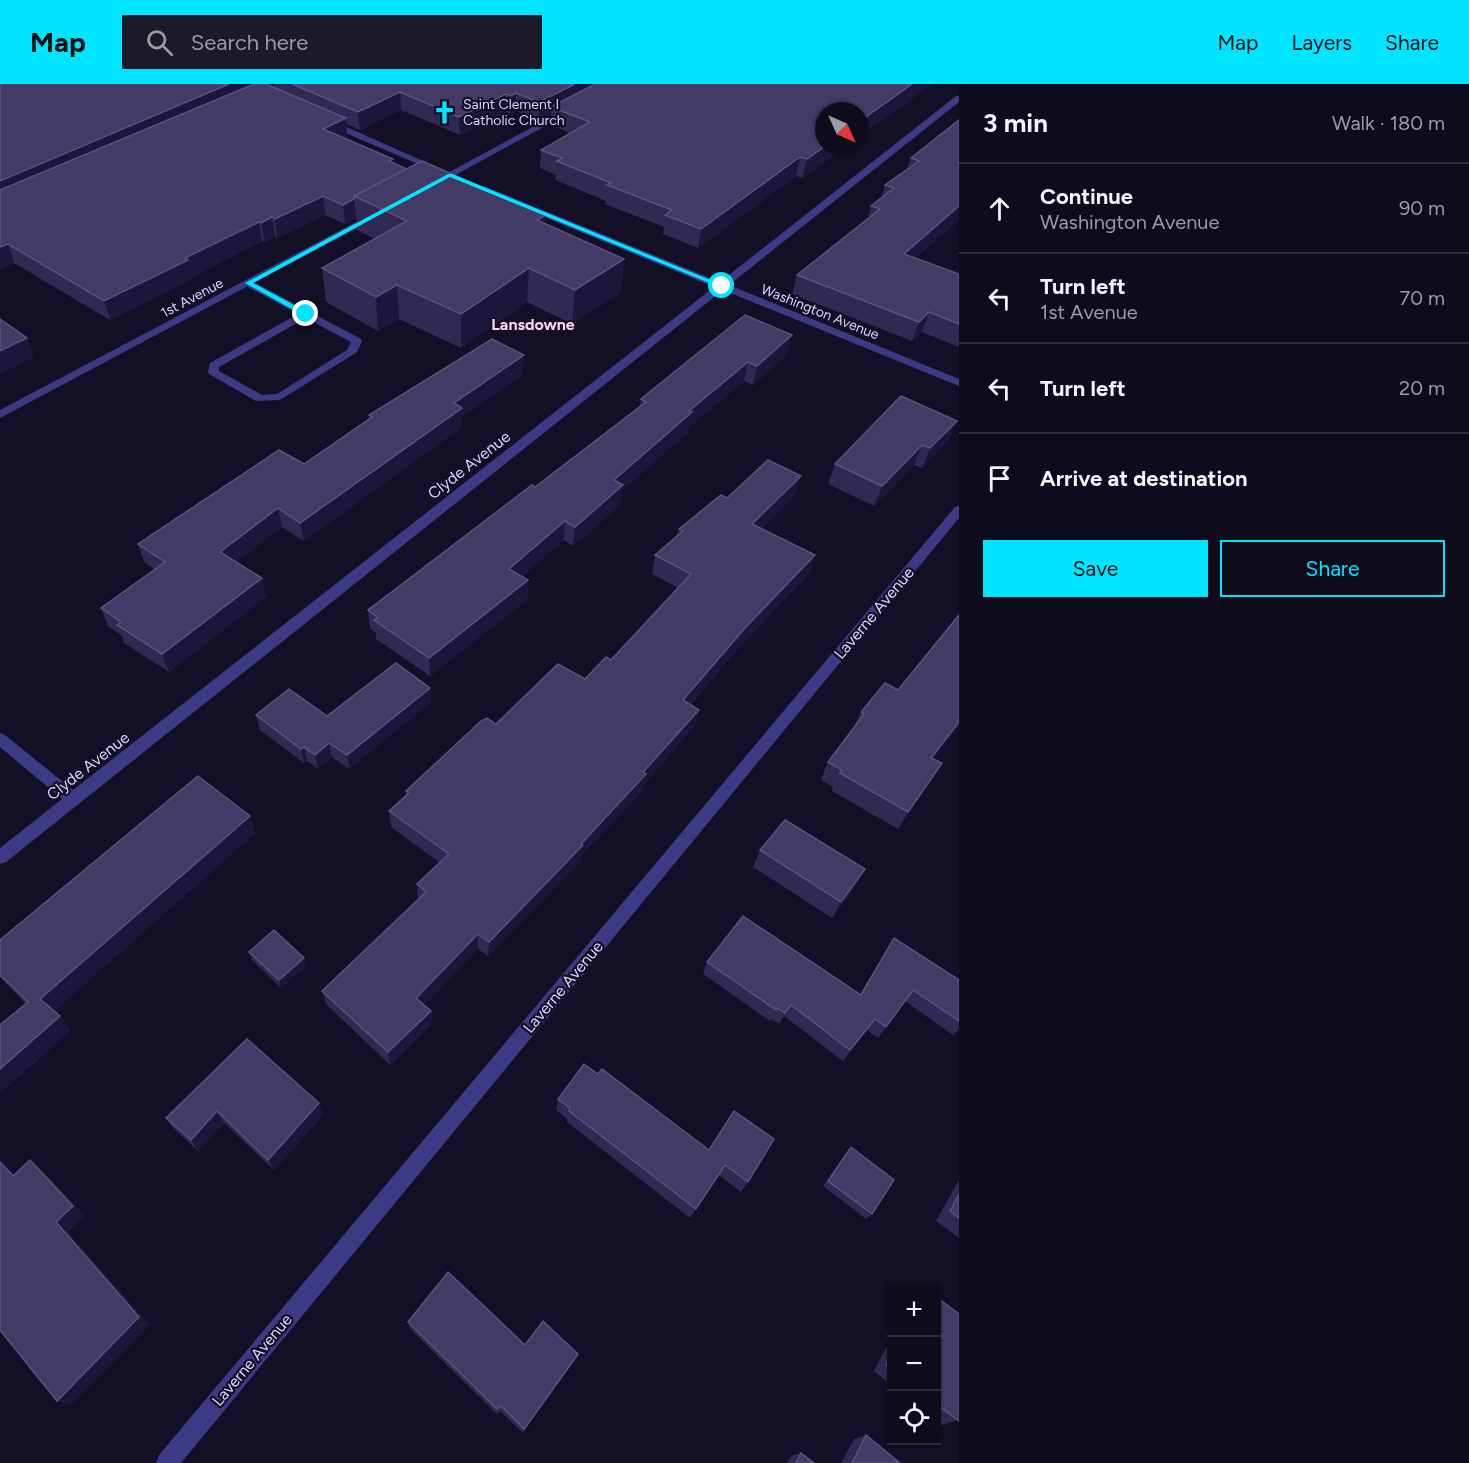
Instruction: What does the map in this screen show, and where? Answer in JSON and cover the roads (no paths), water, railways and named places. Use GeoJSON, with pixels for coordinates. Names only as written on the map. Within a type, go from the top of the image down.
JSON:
{"type":"FeatureCollection","features":[{"type":"Feature","properties":{"kind":"street","name":"Clyde Avenue"},"geometry":{"type":"LineString","coordinates":[[0,857],[959,98]]}},
{"type":"Feature","properties":{"kind":"street"},"geometry":{"type":"LineString","coordinates":[[420,191],[576,107]]}},
{"type":"Feature","properties":{"kind":"street"},"geometry":{"type":"LineString","coordinates":[[318,118],[461,179]]}},
{"type":"Feature","properties":{"kind":"street","name":"Washington Avenue"},"geometry":{"type":"LineString","coordinates":[[472,184],[959,383]]}},
{"type":"Feature","properties":{"kind":"street","name":"1st Avenue"},"geometry":{"type":"LineString","coordinates":[[0,415],[379,213]]}},
{"type":"Feature","properties":{"kind":"street"},"geometry":{"type":"LineString","coordinates":[[248,283],[357,340],[352,352],[280,397],[260,399],[213,372],[214,365],[306,314]]}},
{"type":"Feature","properties":{"kind":"street","name":"Laverne Avenue"},"geometry":{"type":"LineString","coordinates":[[167,1463],[959,510]]}},
{"type":"Feature","properties":{"kind":"street"},"geometry":{"type":"LineString","coordinates":[[0,739],[73,799]]}},
{"type":"Feature","properties":{"kind":"place","name":"Saint Clement I Catholic Church"},"geometry":{"type":"Point","coordinates":[445,112]}},
{"type":"Feature","properties":{"kind":"district","name":"Lansdowne"},"geometry":{"type":"Point","coordinates":[533,324]}}]}
